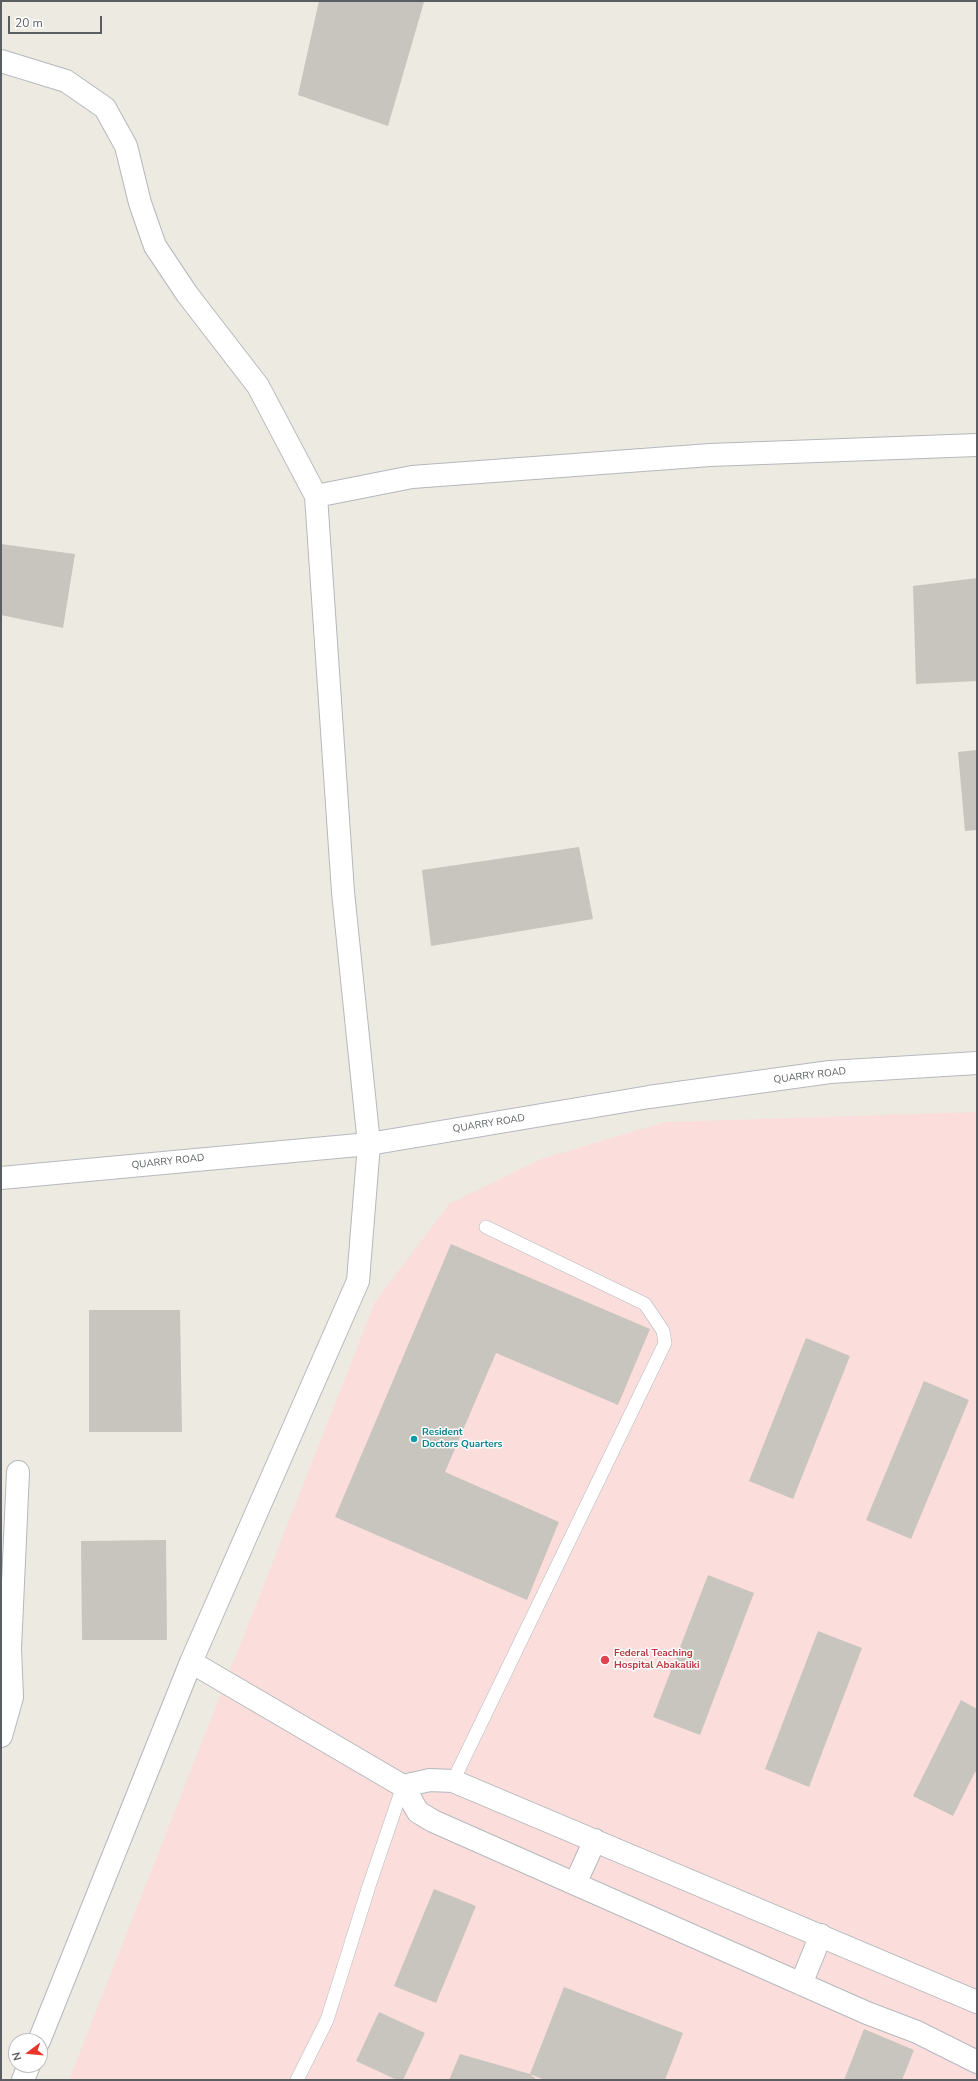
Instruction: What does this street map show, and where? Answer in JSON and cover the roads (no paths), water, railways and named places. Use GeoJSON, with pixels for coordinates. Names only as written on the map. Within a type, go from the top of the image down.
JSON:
{"type":"FeatureCollection","features":[{"type":"Feature","properties":{"kind":"street"},"geometry":{"type":"LineString","coordinates":[[1,61],[66,81],[105,108],[126,146],[140,203],[155,246],[187,294],[258,386],[316,496],[343,892],[370,1144],[358,1281],[191,1662],[42,2033]]}},
{"type":"Feature","properties":{"kind":"street"},"geometry":{"type":"LineString","coordinates":[[316,496],[412,477],[710,455],[977,445]]}},
{"type":"Feature","properties":{"kind":"street","name":"QUARRY ROAD"},"geometry":{"type":"LineString","coordinates":[[1,1178],[370,1144],[649,1097],[830,1072],[977,1063]]}},
{"type":"Feature","properties":{"kind":"street"},"geometry":{"type":"LineString","coordinates":[[1,1736],[12,1697],[10,1649],[18,1472]]}},
{"type":"Feature","properties":{"kind":"street"},"geometry":{"type":"LineString","coordinates":[[191,1662],[403,1786],[418,1812],[433,1821],[866,2013],[917,2032],[977,2062]]}},
{"type":"Feature","properties":{"kind":"street"},"geometry":{"type":"LineString","coordinates":[[403,1786],[430,1780],[453,1781],[977,2002]]}},
{"type":"Feature","properties":{"kind":"street"},"geometry":{"type":"LineString","coordinates":[[576,1884],[595,1840]]}},
{"type":"Feature","properties":{"kind":"street"},"geometry":{"type":"LineString","coordinates":[[801,1984],[821,1936]]}},
{"type":"Feature","properties":{"kind":"lane"},"geometry":{"type":"LineString","coordinates":[[453,1781],[665,1343],[663,1331],[645,1304],[486,1227]]}},
{"type":"Feature","properties":{"kind":"lane"},"geometry":{"type":"LineString","coordinates":[[297,2080],[327,2020],[369,1886],[403,1786]]}},
{"type":"Feature","properties":{"kind":"place","name":"Resident Doctors Quarters"},"geometry":{"type":"Point","coordinates":[414,1439]}},
{"type":"Feature","properties":{"kind":"place","name":"Federal Teaching Hospital Abakaliki"},"geometry":{"type":"Point","coordinates":[605,1660]}}]}
